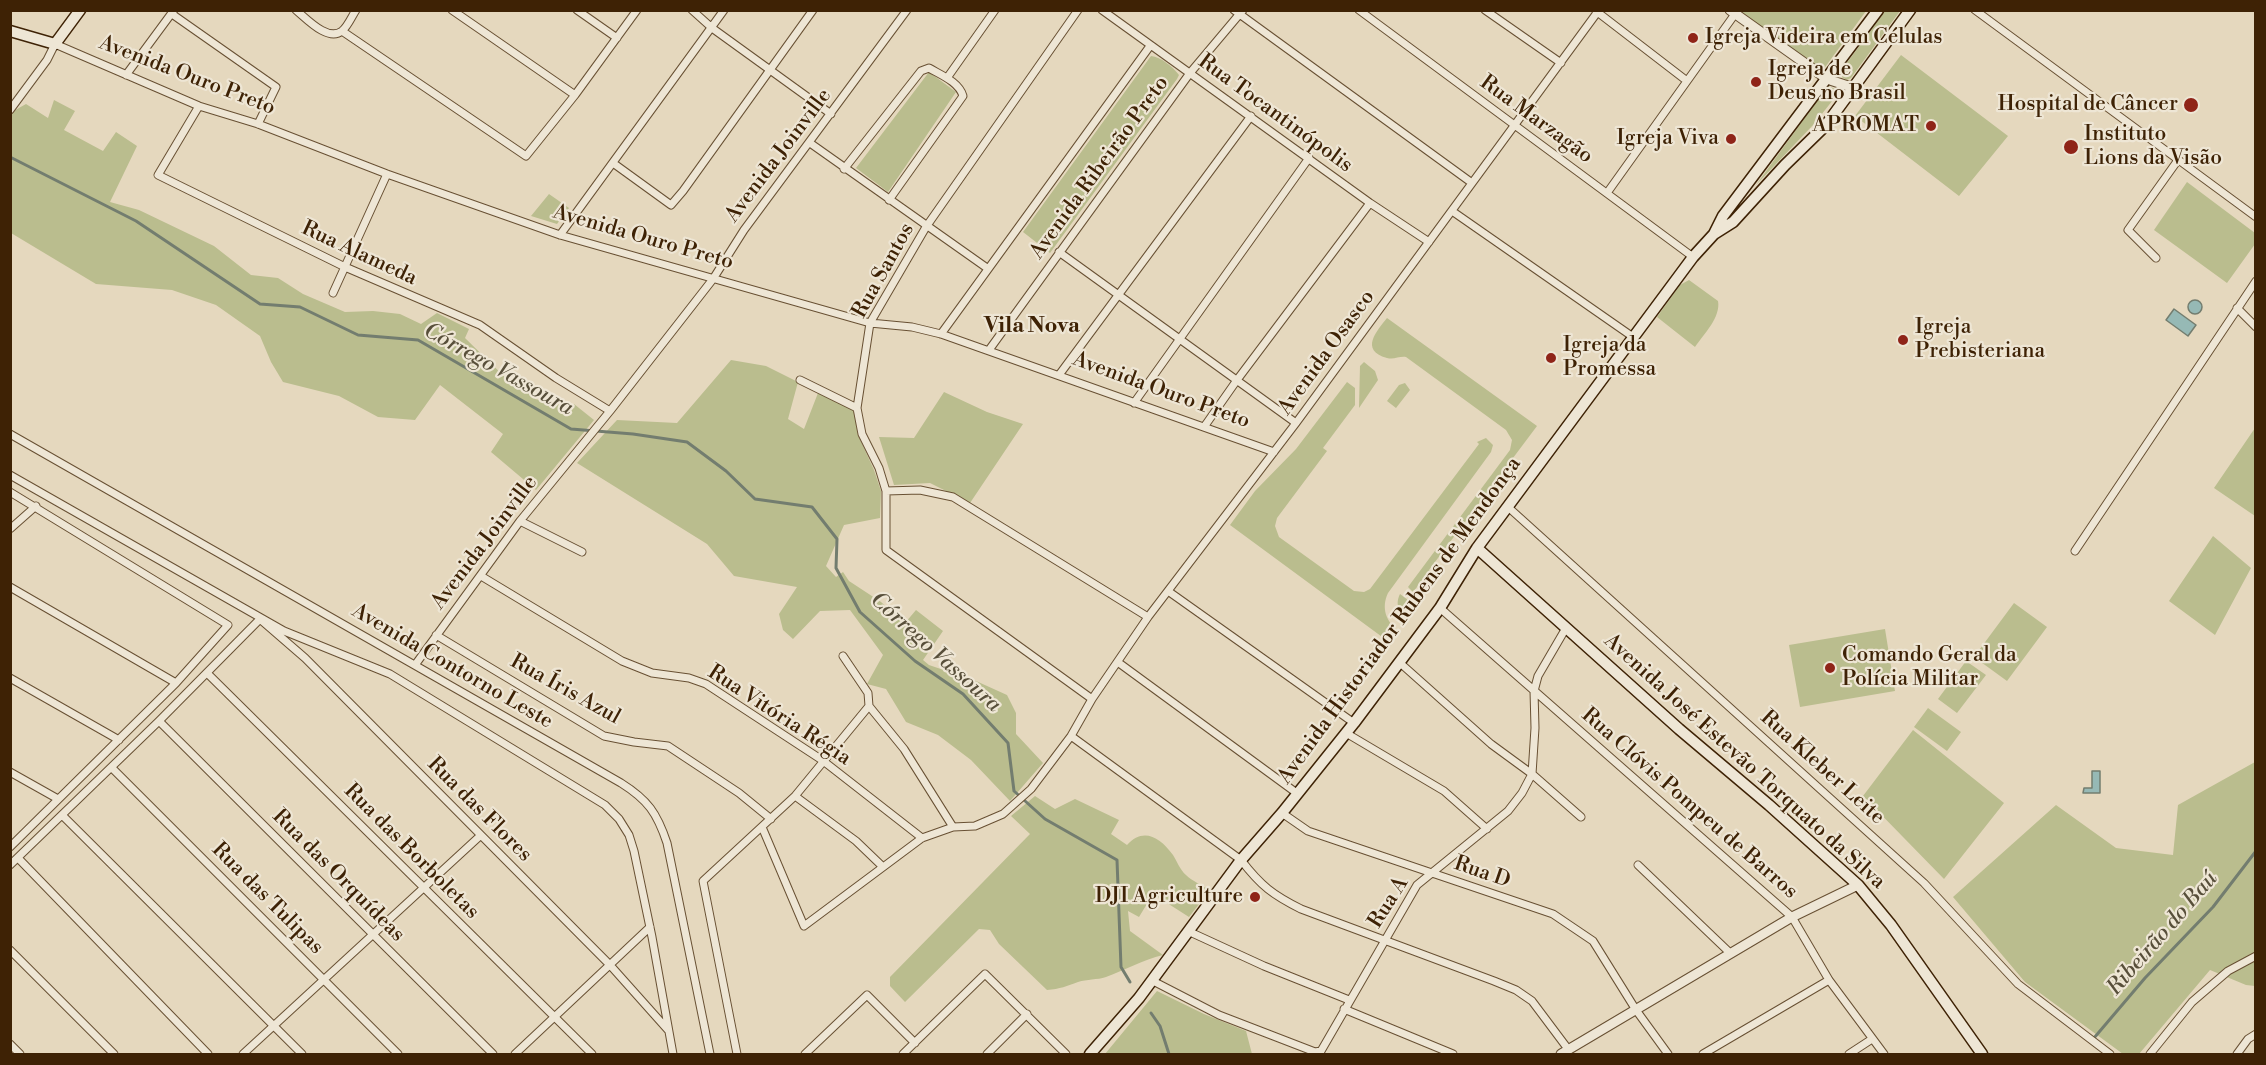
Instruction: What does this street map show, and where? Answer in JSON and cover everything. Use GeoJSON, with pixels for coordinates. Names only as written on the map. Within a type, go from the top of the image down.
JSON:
{"type":"FeatureCollection","features":[{"type":"Feature","properties":{"kind":"main road"},"geometry":{"type":"LineString","coordinates":[[55,44],[80,10]]}},
{"type":"Feature","properties":{"kind":"main road","name":"Avenida Historiador Rubens de Mendonça"},"geometry":{"type":"LineString","coordinates":[[1714,234],[1723,216],[1878,10]]}},
{"type":"Feature","properties":{"kind":"main road","name":"Avenida Historiador Rubens de Mendonça"},"geometry":{"type":"LineString","coordinates":[[1090,1054],[1154,981],[1241,860],[1298,794],[1354,723],[1440,608],[1477,548],[1693,257],[1714,234],[1732,222],[1826,125],[1910,10]]}},
{"type":"Feature","properties":{"kind":"main road","name":"Avenida Ouro Preto"},"geometry":{"type":"LineString","coordinates":[[10,31],[55,44]]}},
{"type":"Feature","properties":{"kind":"main road"},"geometry":{"type":"LineString","coordinates":[[1775,146],[1785,165]]}},
{"type":"Feature","properties":{"kind":"main road","name":"Avenida José Estevão Torquato da Silva"},"geometry":{"type":"LineString","coordinates":[[1477,548],[1858,885],[1891,925],[1982,1054]]}},
{"type":"Feature","properties":{"kind":"street"},"geometry":{"type":"LineString","coordinates":[[296,10],[325,32],[334,34],[342,32],[356,10]]}},
{"type":"Feature","properties":{"kind":"street"},"geometry":{"type":"LineString","coordinates":[[452,10],[575,95]]}},
{"type":"Feature","properties":{"kind":"street"},"geometry":{"type":"LineString","coordinates":[[578,10],[616,38]]}},
{"type":"Feature","properties":{"kind":"street"},"geometry":{"type":"LineString","coordinates":[[342,32],[526,156],[575,95],[637,10]]}},
{"type":"Feature","properties":{"kind":"street"},"geometry":{"type":"LineString","coordinates":[[692,10],[712,28],[831,114]]}},
{"type":"Feature","properties":{"kind":"street"},"geometry":{"type":"LineString","coordinates":[[560,235],[724,10]]}},
{"type":"Feature","properties":{"kind":"street"},"geometry":{"type":"LineString","coordinates":[[613,163],[671,205],[813,10]]}},
{"type":"Feature","properties":{"kind":"street","name":"Avenida Joinville"},"geometry":{"type":"LineString","coordinates":[[415,665],[520,520],[598,426],[713,279],[744,230],[907,10]]}},
{"type":"Feature","properties":{"kind":"street"},"geometry":{"type":"LineString","coordinates":[[947,78],[995,10]]}},
{"type":"Feature","properties":{"kind":"street","name":"Rua Santos"},"geometry":{"type":"LineString","coordinates":[[1078,10],[926,227],[870,322],[857,408],[862,434],[879,468],[886,490],[886,550],[1092,699]]}},
{"type":"Feature","properties":{"kind":"street","name":"Rua Tocantinópolis"},"geometry":{"type":"LineString","coordinates":[[1102,10],[1429,242]]}},
{"type":"Feature","properties":{"kind":"street","name":"Rua Marzagão"},"geometry":{"type":"LineString","coordinates":[[1359,10],[1693,257]]}},
{"type":"Feature","properties":{"kind":"street"},"geometry":{"type":"LineString","coordinates":[[1485,10],[1561,63]]}},
{"type":"Feature","properties":{"kind":"street"},"geometry":{"type":"LineString","coordinates":[[1975,10],[2256,217]]}},
{"type":"Feature","properties":{"kind":"street"},"geometry":{"type":"LineString","coordinates":[[1598,11],[1687,81]]}},
{"type":"Feature","properties":{"kind":"street","name":"Avenida Osasco"},"geometry":{"type":"LineString","coordinates":[[762,826],[804,926],[922,838],[953,827],[975,826],[1003,814],[1026,794],[1071,736],[1092,699],[1119,663],[1148,617],[1296,423],[1598,11]]}},
{"type":"Feature","properties":{"kind":"street"},"geometry":{"type":"LineString","coordinates":[[126,75],[173,12],[276,87],[258,124]]}},
{"type":"Feature","properties":{"kind":"street"},"geometry":{"type":"LineString","coordinates":[[1239,12],[1473,183]]}},
{"type":"Feature","properties":{"kind":"street","name":"Avenida Ribeirão Preto"},"geometry":{"type":"LineString","coordinates":[[989,350],[1190,73],[1239,12]]}},
{"type":"Feature","properties":{"kind":"street"},"geometry":{"type":"LineString","coordinates":[[1607,193],[1687,81],[1732,12],[1827,79],[1854,88]]}},
{"type":"Feature","properties":{"kind":"street","name":"Avenida Ouro Preto"},"geometry":{"type":"LineString","coordinates":[[55,44],[199,106],[258,124],[387,174],[560,235],[870,322],[912,327],[941,334],[1274,452]]}},
{"type":"Feature","properties":{"kind":"street"},"geometry":{"type":"LineString","coordinates":[[10,110],[47,60],[55,44]]}},
{"type":"Feature","properties":{"kind":"street"},"geometry":{"type":"LineString","coordinates":[[941,334],[1150,46]]}},
{"type":"Feature","properties":{"kind":"street"},"geometry":{"type":"LineString","coordinates":[[844,169],[921,71],[929,68],[947,78],[961,89],[963,96],[889,200]]}},
{"type":"Feature","properties":{"kind":"street","name":"Rua Alameda"},"geometry":{"type":"LineString","coordinates":[[199,106],[158,175],[345,267],[480,325],[556,378],[610,411]]}},
{"type":"Feature","properties":{"kind":"street"},"geometry":{"type":"LineString","coordinates":[[1059,375],[1251,116]]}},
{"type":"Feature","properties":{"kind":"street"},"geometry":{"type":"LineString","coordinates":[[810,143],[987,268]]}},
{"type":"Feature","properties":{"kind":"street"},"geometry":{"type":"LineString","coordinates":[[1134,403],[1309,158]]}},
{"type":"Feature","properties":{"kind":"street"},"geometry":{"type":"LineString","coordinates":[[2156,258],[2128,230],[2178,160]]}},
{"type":"Feature","properties":{"kind":"street"},"geometry":{"type":"LineString","coordinates":[[333,293],[387,174]]}},
{"type":"Feature","properties":{"kind":"street"},"geometry":{"type":"LineString","coordinates":[[1204,427],[1370,202]]}},
{"type":"Feature","properties":{"kind":"street"},"geometry":{"type":"LineString","coordinates":[[1452,212],[1633,337]]}},
{"type":"Feature","properties":{"kind":"street"},"geometry":{"type":"LineString","coordinates":[[1059,252],[1296,423]]}},
{"type":"Feature","properties":{"kind":"street"},"geometry":{"type":"LineString","coordinates":[[2075,551],[2256,281]]}},
{"type":"Feature","properties":{"kind":"street"},"geometry":{"type":"LineString","coordinates":[[2237,308],[2256,327]]}},
{"type":"Feature","properties":{"kind":"street"},"geometry":{"type":"LineString","coordinates":[[800,380],[857,408]]}},
{"type":"Feature","properties":{"kind":"street","name":"Avenida Contorno Leste"},"geometry":{"type":"LineString","coordinates":[[10,434],[621,783],[647,802],[655,812],[667,843],[710,1054]]}},
{"type":"Feature","properties":{"kind":"street","name":"Avenida Contorno Leste"},"geometry":{"type":"LineString","coordinates":[[10,476],[260,619],[310,643],[390,674],[605,805],[620,819],[629,835],[650,927],[673,1054]]}},
{"type":"Feature","properties":{"kind":"street"},"geometry":{"type":"LineString","coordinates":[[886,490],[920,490],[954,497],[1148,617]]}},
{"type":"Feature","properties":{"kind":"street"},"geometry":{"type":"LineString","coordinates":[[10,492],[228,625],[176,683],[10,847]]}},
{"type":"Feature","properties":{"kind":"street"},"geometry":{"type":"LineString","coordinates":[[10,529],[36,506]]}},
{"type":"Feature","properties":{"kind":"street","name":"Rua Kleber Leite"},"geometry":{"type":"LineString","coordinates":[[1508,507],[1924,883],[2018,984],[2110,1054]]}},
{"type":"Feature","properties":{"kind":"street"},"geometry":{"type":"LineString","coordinates":[[520,520],[582,552]]}},
{"type":"Feature","properties":{"kind":"street","name":"Rua Vitória Régia"},"geometry":{"type":"LineString","coordinates":[[481,576],[622,661],[652,673],[688,678],[706,684],[822,760],[922,838]]}},
{"type":"Feature","properties":{"kind":"street"},"geometry":{"type":"LineString","coordinates":[[10,587],[176,683]]}},
{"type":"Feature","properties":{"kind":"street"},"geometry":{"type":"LineString","coordinates":[[1168,591],[1354,723]]}},
{"type":"Feature","properties":{"kind":"street","name":"Rua Clóvis Pompeu de Barros"},"geometry":{"type":"LineString","coordinates":[[1440,608],[1792,916],[1830,980],[1884,1054]]}},
{"type":"Feature","properties":{"kind":"street"},"geometry":{"type":"LineString","coordinates":[[10,865],[112,768],[260,619]]}},
{"type":"Feature","properties":{"kind":"street","name":"Rua das Flores"},"geometry":{"type":"LineString","coordinates":[[260,619],[305,658],[481,834],[610,965],[669,1031]]}},
{"type":"Feature","properties":{"kind":"street","name":"Rua A"},"geometry":{"type":"LineString","coordinates":[[1154,981],[1219,1015],[1317,1052],[1323,1049],[1416,885],[1508,811],[1522,793],[1532,774],[1535,728],[1534,691],[1538,676],[1566,628]]}},
{"type":"Feature","properties":{"kind":"street","name":"Rua Íris Azul"},"geometry":{"type":"LineString","coordinates":[[436,635],[604,736],[668,746],[739,793],[771,819]]}},
{"type":"Feature","properties":{"kind":"street"},"geometry":{"type":"LineString","coordinates":[[843,656],[868,693],[869,706],[904,749],[953,827]]}},
{"type":"Feature","properties":{"kind":"street"},"geometry":{"type":"LineString","coordinates":[[1399,662],[1491,744],[1532,774],[1581,817]]}},
{"type":"Feature","properties":{"kind":"street"},"geometry":{"type":"LineString","coordinates":[[1119,663],[1298,794]]}},
{"type":"Feature","properties":{"kind":"street","name":"Rua das Borboletas"},"geometry":{"type":"LineString","coordinates":[[207,673],[592,1054]]}},
{"type":"Feature","properties":{"kind":"street"},"geometry":{"type":"LineString","coordinates":[[10,678],[119,740]]}},
{"type":"Feature","properties":{"kind":"street"},"geometry":{"type":"LineString","coordinates":[[737,1054],[703,881],[795,796],[822,760],[869,706]]}},
{"type":"Feature","properties":{"kind":"street","name":"Rua das Orquídeas"},"geometry":{"type":"LineString","coordinates":[[159,721],[493,1054]]}},
{"type":"Feature","properties":{"kind":"street"},"geometry":{"type":"LineString","coordinates":[[1346,733],[1444,790],[1487,829]]}},
{"type":"Feature","properties":{"kind":"street"},"geometry":{"type":"LineString","coordinates":[[1071,736],[1241,860],[1272,894],[1301,909],[1385,939],[1525,995],[1542,1012],[1565,1052],[1792,916],[1858,885]]}},
{"type":"Feature","properties":{"kind":"street","name":"Rua das Tulipas"},"geometry":{"type":"LineString","coordinates":[[112,768],[398,1054]]}},
{"type":"Feature","properties":{"kind":"street"},"geometry":{"type":"LineString","coordinates":[[10,772],[58,799]]}},
{"type":"Feature","properties":{"kind":"street"},"geometry":{"type":"LineString","coordinates":[[795,796],[856,841],[882,866]]}},
{"type":"Feature","properties":{"kind":"street","name":"Rua D"},"geometry":{"type":"LineString","coordinates":[[1282,813],[1308,831],[1553,914],[1593,941],[1636,1010],[1668,1054]]}},
{"type":"Feature","properties":{"kind":"street"},"geometry":{"type":"LineString","coordinates":[[62,815],[302,1054]]}},
{"type":"Feature","properties":{"kind":"street"},"geometry":{"type":"LineString","coordinates":[[243,1054],[481,834]]}},
{"type":"Feature","properties":{"kind":"street"},"geometry":{"type":"LineString","coordinates":[[18,858],[208,1054]]}},
{"type":"Feature","properties":{"kind":"street"},"geometry":{"type":"LineString","coordinates":[[1638,865],[1729,952]]}},
{"type":"Feature","properties":{"kind":"street"},"geometry":{"type":"LineString","coordinates":[[515,1054],[650,927]]}},
{"type":"Feature","properties":{"kind":"street"},"geometry":{"type":"LineString","coordinates":[[1190,932],[1264,966],[1349,1000]]}},
{"type":"Feature","properties":{"kind":"street"},"geometry":{"type":"LineString","coordinates":[[10,950],[114,1054]]}},
{"type":"Feature","properties":{"kind":"street"},"geometry":{"type":"LineString","coordinates":[[2150,1054],[2192,1002],[2228,971],[2256,956]]}},
{"type":"Feature","properties":{"kind":"street"},"geometry":{"type":"LineString","coordinates":[[903,1054],[985,974],[1066,1054]]}},
{"type":"Feature","properties":{"kind":"street"},"geometry":{"type":"LineString","coordinates":[[1703,1054],[1830,980]]}},
{"type":"Feature","properties":{"kind":"street"},"geometry":{"type":"LineString","coordinates":[[805,1054],[867,995],[915,1042]]}},
{"type":"Feature","properties":{"kind":"street"},"geometry":{"type":"LineString","coordinates":[[1344,1009],[1453,1054]]}},
{"type":"Feature","properties":{"kind":"street"},"geometry":{"type":"LineString","coordinates":[[987,1054],[1027,1014]]}},
{"type":"Feature","properties":{"kind":"street"},"geometry":{"type":"LineString","coordinates":[[2237,1054],[2256,1034]]}},
{"type":"Feature","properties":{"kind":"street"},"geometry":{"type":"LineString","coordinates":[[1849,1054],[1872,1039]]}},
{"type":"Feature","properties":{"kind":"street"},"geometry":{"type":"LineString","coordinates":[[10,1044],[20,1054]]}},
{"type":"Feature","properties":{"kind":"green space"},"geometry":{"type":"Polygon","coordinates":[[[1866,10],[1823,70],[1739,11],[1866,10]]]}},
{"type":"Feature","properties":{"kind":"green space"},"geometry":{"type":"Polygon","coordinates":[[[1885,11],[1900,11],[1851,78],[1847,80],[1838,75],[1885,11]]]}},
{"type":"Feature","properties":{"kind":"green space","name":"APROMAT"},"geometry":{"type":"Polygon","coordinates":[[[1901,55],[2008,136],[1959,196],[1855,116],[1901,55]]]}},
{"type":"Feature","properties":{"kind":"green space"},"geometry":{"type":"Polygon","coordinates":[[[1151,56],[1159,58],[1170,66],[1179,75],[1177,79],[1050,253],[1023,232],[1151,56]]]}},
{"type":"Feature","properties":{"kind":"green space"},"geometry":{"type":"Polygon","coordinates":[[[929,72],[956,92],[888,192],[856,168],[929,72]]]}},
{"type":"Feature","properties":{"kind":"green space"},"geometry":{"type":"Polygon","coordinates":[[[1828,86],[1840,91],[1814,124],[1756,185],[1828,86]]]}},
{"type":"Feature","properties":{"kind":"green space"},"geometry":{"type":"Polygon","coordinates":[[[54,100],[75,111],[64,130],[103,151],[116,132],[137,146],[110,202],[139,210],[214,246],[251,275],[278,278],[303,294],[345,312],[373,311],[400,314],[421,324],[437,313],[469,329],[465,338],[512,384],[531,385],[535,399],[561,405],[574,404],[594,420],[536,490],[491,452],[503,434],[440,385],[415,420],[378,417],[339,396],[283,382],[260,336],[216,305],[172,290],[96,284],[11,233],[10,113],[26,104],[48,118],[54,100]]]}},
{"type":"Feature","properties":{"kind":"green space"},"geometry":{"type":"Polygon","coordinates":[[[2187,182],[2255,233],[2255,244],[2227,283],[2154,230],[2187,182]]]}},
{"type":"Feature","properties":{"kind":"green space"},"geometry":{"type":"Polygon","coordinates":[[[549,194],[569,208],[557,224],[531,216],[549,194]]]}},
{"type":"Feature","properties":{"kind":"green space"},"geometry":{"type":"Polygon","coordinates":[[[1689,280],[1718,301],[1714,319],[1695,347],[1657,317],[1680,285],[1689,280]]]}},
{"type":"Feature","properties":{"kind":"green space"},"geometry":{"type":"Polygon","coordinates":[[[1387,318],[1537,426],[1429,570],[1438,577],[1433,583],[1425,577],[1413,592],[1408,587],[1510,450],[1512,440],[1506,430],[1406,357],[1392,359],[1379,355],[1372,345],[1373,340],[1387,318]]]}},
{"type":"Feature","properties":{"kind":"green space"},"geometry":{"type":"Polygon","coordinates":[[[731,360],[766,366],[798,382],[788,419],[804,429],[818,393],[854,410],[858,435],[881,491],[880,518],[844,525],[826,566],[836,577],[843,572],[849,581],[881,602],[905,623],[916,610],[943,631],[923,660],[929,665],[976,681],[1007,695],[1016,713],[1016,734],[1043,763],[1010,801],[971,760],[938,735],[906,722],[886,689],[867,684],[883,655],[850,610],[820,611],[793,639],[783,630],[779,614],[797,587],[734,576],[707,544],[577,463],[617,420],[677,423],[731,360]]]}},
{"type":"Feature","properties":{"kind":"green space"},"geometry":{"type":"Polygon","coordinates":[[[1364,362],[1375,371],[1378,380],[1359,408],[1360,366],[1364,362]]]}},
{"type":"Feature","properties":{"kind":"green space"},"geometry":{"type":"Polygon","coordinates":[[[1347,382],[1355,388],[1355,405],[1323,448],[1327,451],[1277,518],[1275,526],[1279,537],[1354,591],[1364,592],[1370,589],[1479,444],[1477,442],[1486,438],[1493,445],[1491,452],[1388,593],[1385,604],[1386,614],[1390,623],[1398,631],[1389,642],[1230,525],[1255,491],[1296,449],[1347,382]]]}},
{"type":"Feature","properties":{"kind":"green space"},"geometry":{"type":"Polygon","coordinates":[[[1405,383],[1410,390],[1396,408],[1387,401],[1399,385],[1405,383]]]}},
{"type":"Feature","properties":{"kind":"green space"},"geometry":{"type":"Polygon","coordinates":[[[944,392],[987,412],[1023,424],[970,503],[930,483],[894,485],[879,437],[914,438],[944,392]]]}},
{"type":"Feature","properties":{"kind":"green space"},"geometry":{"type":"Polygon","coordinates":[[[2255,428],[2255,516],[2214,488],[2255,428]]]}},
{"type":"Feature","properties":{"kind":"green space"},"geometry":{"type":"Polygon","coordinates":[[[2213,536],[2251,568],[2215,635],[2169,601],[2213,536]]]}},
{"type":"Feature","properties":{"kind":"green space"},"geometry":{"type":"Polygon","coordinates":[[[1400,594],[1408,600],[1406,603],[1415,609],[1410,615],[1399,608],[1400,594]]]}},
{"type":"Feature","properties":{"kind":"green space"},"geometry":{"type":"Polygon","coordinates":[[[2014,603],[2047,627],[2007,681],[1974,657],[2014,603]]]}},
{"type":"Feature","properties":{"kind":"green space"},"geometry":{"type":"Polygon","coordinates":[[[1885,629],[1895,691],[1800,707],[1789,645],[1885,629]]]}},
{"type":"Feature","properties":{"kind":"green space"},"geometry":{"type":"Polygon","coordinates":[[[1966,661],[1986,675],[1957,713],[1938,699],[1966,661]]]}},
{"type":"Feature","properties":{"kind":"green space"},"geometry":{"type":"Polygon","coordinates":[[[1928,708],[1961,732],[1947,751],[1914,727],[1928,708]]]}},
{"type":"Feature","properties":{"kind":"green space"},"geometry":{"type":"Polygon","coordinates":[[[1913,730],[2004,803],[1944,879],[1863,796],[1913,730]]]}},
{"type":"Feature","properties":{"kind":"green space"},"geometry":{"type":"Polygon","coordinates":[[[2255,762],[2255,986],[2246,985],[2210,970],[2139,1054],[2123,1054],[2025,982],[1953,897],[2056,805],[2116,848],[2173,855],[2178,805],[2255,762]]]}},
{"type":"Feature","properties":{"kind":"green space"},"geometry":{"type":"Polygon","coordinates":[[[1035,796],[1055,809],[1075,799],[1119,820],[1111,834],[1127,845],[1139,836],[1157,839],[1173,855],[1186,875],[1210,890],[1189,917],[1153,894],[1139,917],[1128,911],[1130,931],[1163,955],[1106,977],[1047,990],[999,944],[990,930],[979,929],[905,1002],[890,986],[890,977],[1030,834],[1011,816],[1035,796]]]}},
{"type":"Feature","properties":{"kind":"green space"},"geometry":{"type":"Polygon","coordinates":[[[1157,991],[1246,1031],[1252,1054],[1105,1054],[1157,991]]]}},
{"type":"Feature","properties":{"kind":"water"},"geometry":{"type":"Polygon","coordinates":[[[2192,300],[2198,300],[2202,307],[2198,314],[2192,314],[2188,310],[2188,304],[2192,300]]]}},
{"type":"Feature","properties":{"kind":"water"},"geometry":{"type":"Polygon","coordinates":[[[2174,309],[2196,325],[2188,336],[2166,320],[2174,309]]]}},
{"type":"Feature","properties":{"kind":"water"},"geometry":{"type":"Polygon","coordinates":[[[2092,771],[2100,771],[2100,793],[2083,793],[2084,788],[2092,788],[2092,771]]]}},
{"type":"Feature","properties":{"kind":"waterway","name":"Córrego Vassoura"},"geometry":{"type":"LineString","coordinates":[[10,157],[136,221],[260,304],[300,307],[358,335],[418,340],[571,429],[633,434],[687,442],[726,471],[755,499],[812,507],[837,539],[836,568],[860,612],[915,661],[963,694],[1008,743],[1014,791],[1045,819],[1117,860],[1121,967],[1130,982]]}},
{"type":"Feature","properties":{"kind":"waterway","name":"Ribeirão do Baú"},"geometry":{"type":"LineString","coordinates":[[2094,1038],[2145,978],[2213,907],[2256,851]]}},
{"type":"Feature","properties":{"kind":"waterway","name":"Córrego Vassoura"},"geometry":{"type":"LineString","coordinates":[[1151,1013],[1160,1026],[1169,1054]]}},
{"type":"Feature","properties":{"kind":"place","name":"Igreja Videira em Células"},"geometry":{"type":"Point","coordinates":[1693,38]}},
{"type":"Feature","properties":{"kind":"place","name":"Igreja de Deus no Brasil"},"geometry":{"type":"Point","coordinates":[1756,82]}},
{"type":"Feature","properties":{"kind":"place","name":"Hospital de Câncer"},"geometry":{"type":"Point","coordinates":[2191,105]}},
{"type":"Feature","properties":{"kind":"place","name":"APROMAT"},"geometry":{"type":"Point","coordinates":[1931,126]}},
{"type":"Feature","properties":{"kind":"place","name":"Igreja Viva"},"geometry":{"type":"Point","coordinates":[1731,139]}},
{"type":"Feature","properties":{"kind":"place","name":"Instituto Lions da Visão"},"geometry":{"type":"Point","coordinates":[2071,147]}},
{"type":"Feature","properties":{"kind":"place","name":"Igreja Prebisteriana"},"geometry":{"type":"Point","coordinates":[1903,340]}},
{"type":"Feature","properties":{"kind":"place","name":"Igreja da Promessa"},"geometry":{"type":"Point","coordinates":[1551,358]}},
{"type":"Feature","properties":{"kind":"place","name":"Comando Geral da Polícia Militar"},"geometry":{"type":"Point","coordinates":[1830,668]}},
{"type":"Feature","properties":{"kind":"place","name":"DJI Agriculture"},"geometry":{"type":"Point","coordinates":[1255,897]}},
{"type":"Feature","properties":{"kind":"district","name":"Vila Nova"},"geometry":{"type":"Point","coordinates":[1032,327]}}]}
